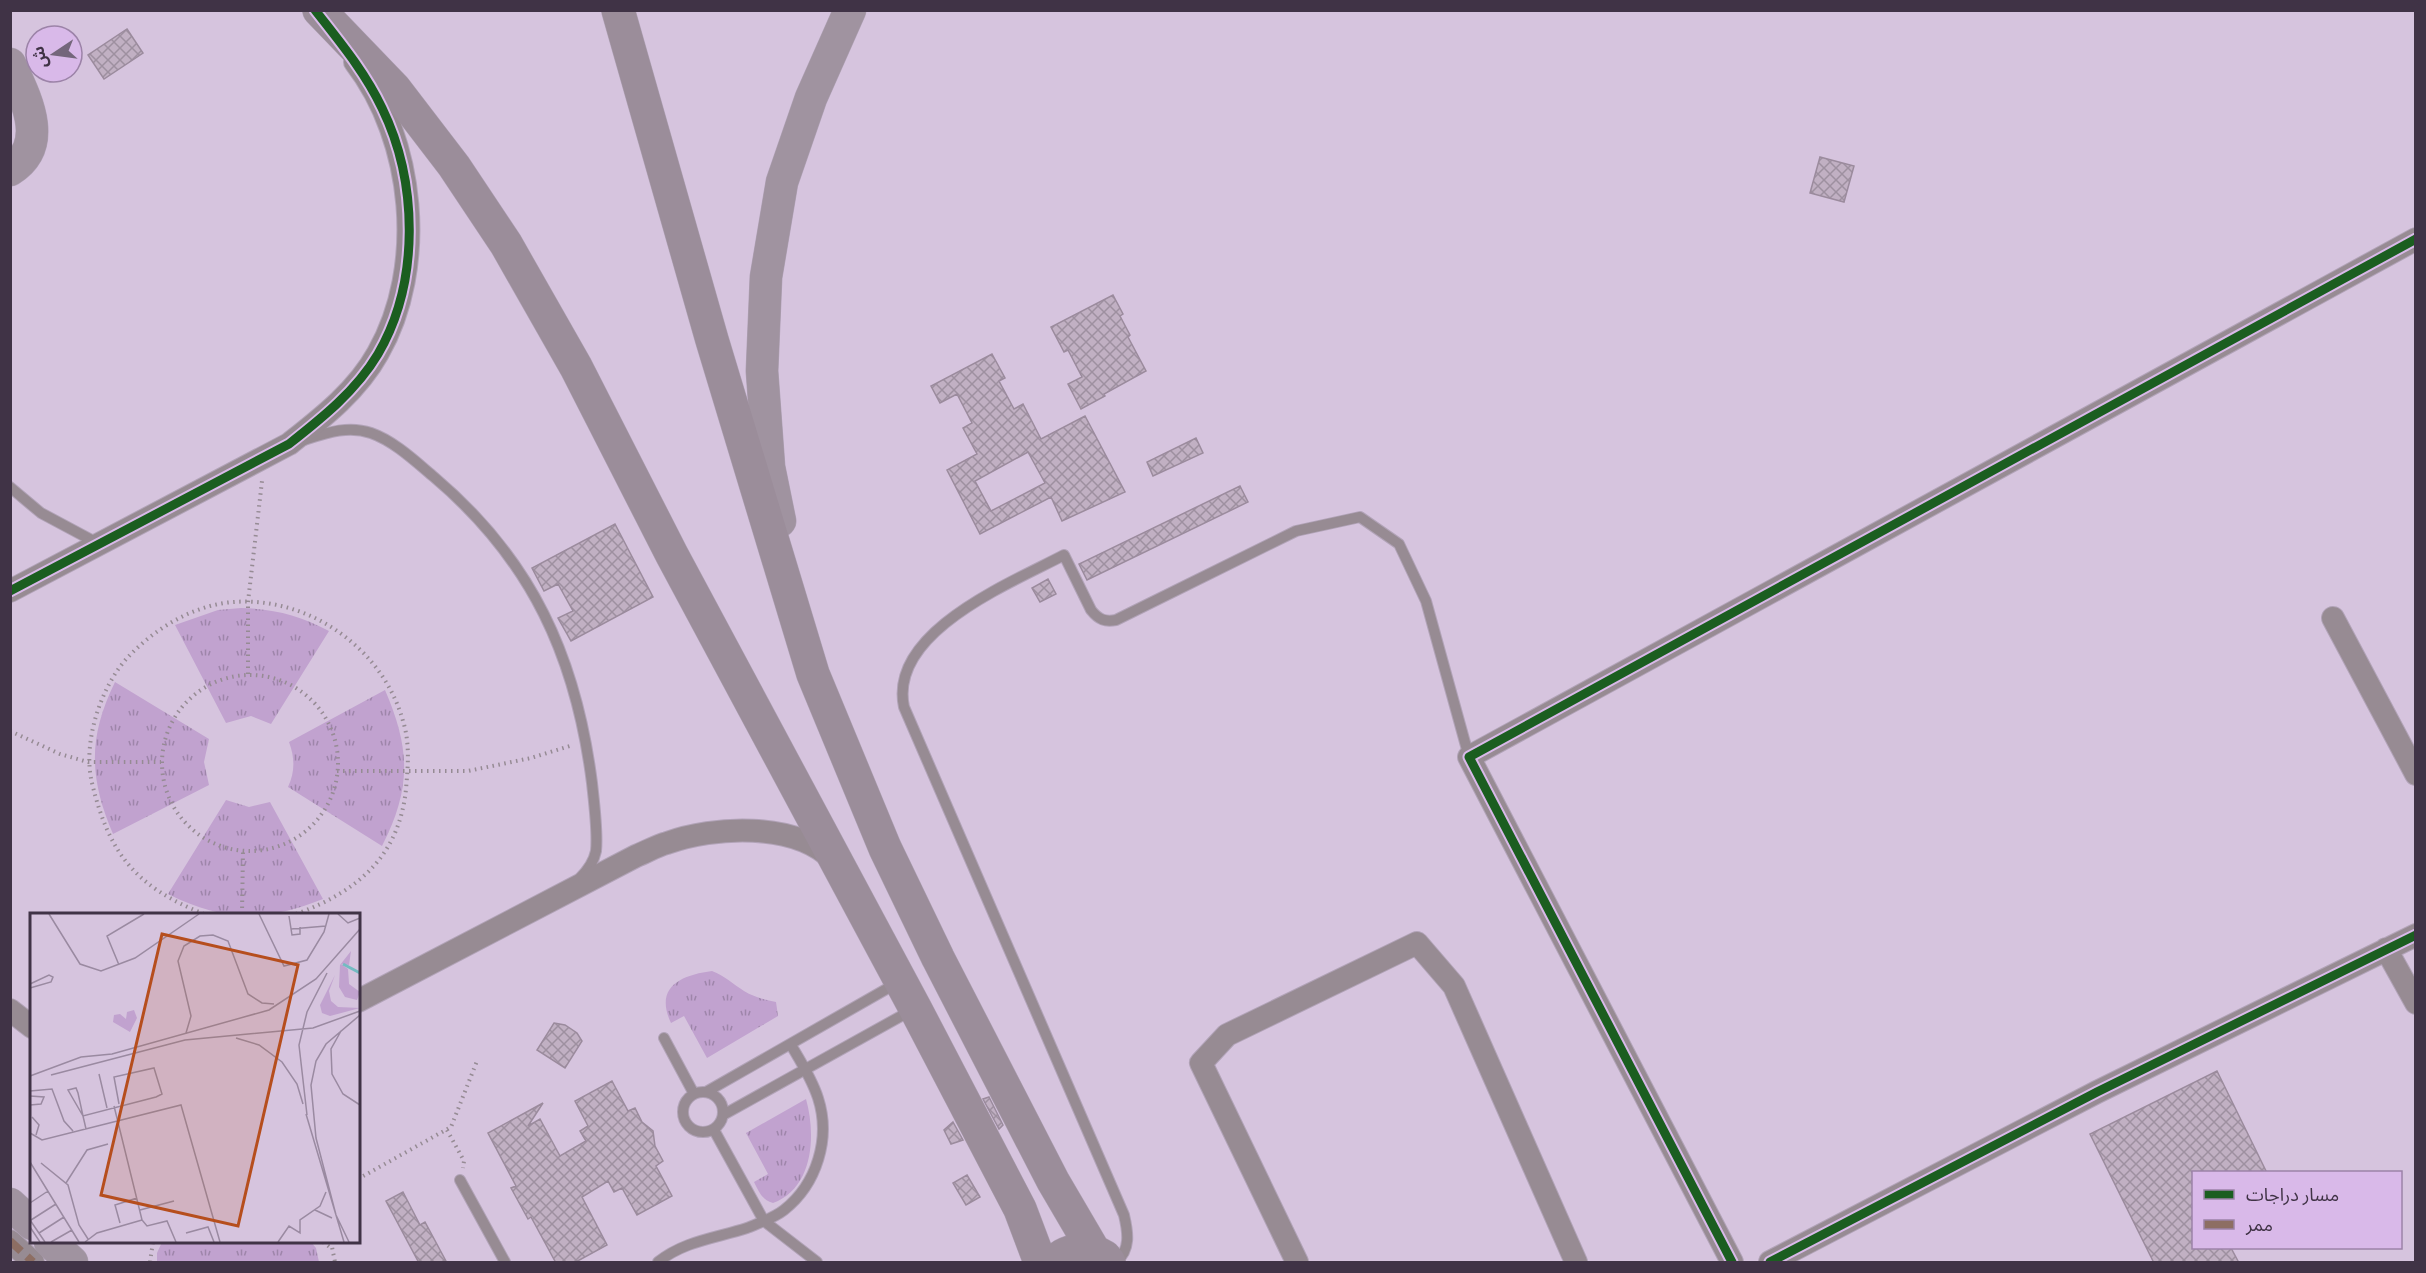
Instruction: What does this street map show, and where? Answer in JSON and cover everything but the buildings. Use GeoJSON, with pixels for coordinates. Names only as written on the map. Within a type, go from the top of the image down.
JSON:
{"type":"FeatureCollection","features":[{"type":"Feature","properties":{"kind":"main road"},"geometry":{"type":"LineString","coordinates":[[317,10],[395,89],[454,166],[506,244],[576,367],[672,555],[842,869],[1020,1209],[1040,1263]]}},
{"type":"Feature","properties":{"kind":"main road"},"geometry":{"type":"LineString","coordinates":[[618,10],[712,340],[813,674],[885,848],[919,918],[1053,1181],[1106,1259]]}},
{"type":"Feature","properties":{"kind":"main road"},"geometry":{"type":"LineString","coordinates":[[1055,1263],[1069,1252],[1081,1250],[1106,1259]]}},
{"type":"Feature","properties":{"kind":"street"},"geometry":{"type":"LineString","coordinates":[[10,591],[289,444],[328,413],[356,384],[378,354],[392,325],[402,289],[409,243],[408,200],[399,155],[383,109],[360,68],[317,10]]}},
{"type":"Feature","properties":{"kind":"street"},"geometry":{"type":"LineString","coordinates":[[813,674],[769,467],[762,371],[766,277],[782,182],[811,98],[850,10]]}},
{"type":"Feature","properties":{"kind":"street"},"geometry":{"type":"LineString","coordinates":[[10,64],[28,104],[33,122],[31,140],[25,155],[16,167],[10,170]]}},
{"type":"Feature","properties":{"kind":"street"},"geometry":{"type":"LineString","coordinates":[[1732,1263],[1469,757],[2415,239]]}},
{"type":"Feature","properties":{"kind":"street"},"geometry":{"type":"LineString","coordinates":[[2333,618],[2415,774]]}},
{"type":"Feature","properties":{"kind":"street"},"geometry":{"type":"LineString","coordinates":[[360,1000],[666,843],[701,834],[767,832],[799,838],[821,848],[842,869]]}},
{"type":"Feature","properties":{"kind":"street"},"geometry":{"type":"LineString","coordinates":[[1770,1263],[2097,1092],[2415,935]]}},
{"type":"Feature","properties":{"kind":"street"},"geometry":{"type":"LineString","coordinates":[[1298,1263],[1202,1063],[1227,1035],[1417,943],[1454,986],[1576,1263]]}},
{"type":"Feature","properties":{"kind":"street"},"geometry":{"type":"LineString","coordinates":[[2386,949],[2415,1003]]}},
{"type":"Feature","properties":{"kind":"street"},"geometry":{"type":"LineString","coordinates":[[10,1010],[30,1025]]}},
{"type":"Feature","properties":{"kind":"street"},"geometry":{"type":"LineString","coordinates":[[10,1204],[30,1222]]}},
{"type":"Feature","properties":{"kind":"street"},"geometry":{"type":"LineString","coordinates":[[10,1241],[33,1263]]}},
{"type":"Feature","properties":{"kind":"street"},"geometry":{"type":"LineString","coordinates":[[51,1243],[72,1263]]}},
{"type":"Feature","properties":{"kind":"lane"},"geometry":{"type":"LineString","coordinates":[[289,444],[335,430],[369,432],[384,438],[453,493],[493,537],[525,579],[550,624],[571,679],[586,741],[594,798],[596,851],[590,866],[560,896]]}},
{"type":"Feature","properties":{"kind":"lane"},"geometry":{"type":"LineString","coordinates":[[10,487],[41,513],[99,544]]}},
{"type":"Feature","properties":{"kind":"lane"},"geometry":{"type":"LineString","coordinates":[[1106,1259],[1127,1247],[1128,1232],[1124,1215],[904,707],[901,694],[903,678],[911,660],[949,619],[989,594],[1064,555],[1091,610],[1102,620],[1109,621],[1116,620],[1296,531],[1360,517],[1399,544],[1426,600],[1469,757]]}},
{"type":"Feature","properties":{"kind":"lane"},"geometry":{"type":"LineString","coordinates":[[664,1038],[700,1093],[716,1096],[721,1102],[723,1115],[721,1122],[714,1130],[704,1132],[697,1131],[686,1123],[683,1109],[686,1102],[700,1093],[791,1045],[908,995]]}},
{"type":"Feature","properties":{"kind":"lane"},"geometry":{"type":"LineString","coordinates":[[723,1115],[805,1070],[908,995]]}},
{"type":"Feature","properties":{"kind":"lane"},"geometry":{"type":"LineString","coordinates":[[658,1263],[681,1247],[764,1221],[783,1212],[811,1179],[819,1159],[823,1134],[822,1118],[819,1100],[791,1045]]}},
{"type":"Feature","properties":{"kind":"lane"},"geometry":{"type":"LineString","coordinates":[[714,1130],[764,1221],[817,1263]]}},
{"type":"Feature","properties":{"kind":"lane"},"geometry":{"type":"LineString","coordinates":[[460,1180],[505,1263]]}},
{"type":"Feature","properties":{"kind":"path"},"geometry":{"type":"LineString","coordinates":[[248,674],[248,602],[265,458]]}},
{"type":"Feature","properties":{"kind":"path"},"geometry":{"type":"LineString","coordinates":[[199,913],[173,902],[142,879],[117,851],[101,818],[88,762],[93,728],[106,693],[122,663],[143,641],[172,621],[200,610],[223,603],[248,602],[283,606],[303,612],[331,626],[352,642],[374,664],[391,690],[403,721],[409,750],[405,801],[398,825],[386,850],[365,875],[347,891],[323,905],[301,913]]}},
{"type":"Feature","properties":{"kind":"path"},"geometry":{"type":"LineString","coordinates":[[248,674],[272,677],[295,687],[314,702],[328,723],[336,746],[337,771],[333,793],[322,814],[307,831],[287,843],[266,850],[243,851],[217,845],[194,832],[176,812],[165,788],[161,762],[166,735],[178,711],[197,692],[221,679],[248,674]]}},
{"type":"Feature","properties":{"kind":"path"},"geometry":{"type":"LineString","coordinates":[[10,731],[60,754],[88,762],[161,762]]}},
{"type":"Feature","properties":{"kind":"path"},"geometry":{"type":"LineString","coordinates":[[337,771],[468,771],[531,758],[586,741]]}},
{"type":"Feature","properties":{"kind":"path"},"geometry":{"type":"LineString","coordinates":[[242,913],[243,851]]}},
{"type":"Feature","properties":{"kind":"path"},"geometry":{"type":"LineString","coordinates":[[360,1178],[451,1127],[477,1061]]}},
{"type":"Feature","properties":{"kind":"path"},"geometry":{"type":"LineString","coordinates":[[447,1130],[464,1161],[460,1180]]}},
{"type":"Feature","properties":{"kind":"path"},"geometry":{"type":"LineString","coordinates":[[150,1263],[153,1243]]}},
{"type":"Feature","properties":{"kind":"path"},"geometry":{"type":"LineString","coordinates":[[324,1243],[331,1248]]}},
{"type":"Feature","properties":{"kind":"path"},"geometry":{"type":"LineString","coordinates":[[331,1243],[333,1263]]}},
{"type":"Feature","properties":{"kind":"green space"},"geometry":{"type":"Polygon","coordinates":[[[241,608],[286,614],[329,631],[271,724],[251,716],[226,723],[175,625],[218,610],[241,608]]]}},
{"type":"Feature","properties":{"kind":"green space"},"geometry":{"type":"Polygon","coordinates":[[[115,682],[209,739],[204,762],[209,785],[113,834],[99,794],[95,758],[100,721],[115,682]]]}},
{"type":"Feature","properties":{"kind":"green space"},"geometry":{"type":"Polygon","coordinates":[[[385,690],[400,732],[404,769],[403,787],[398,806],[382,846],[288,787],[293,765],[289,742],[385,690]]]}},
{"type":"Feature","properties":{"kind":"green space"},"geometry":{"type":"Polygon","coordinates":[[[226,800],[249,807],[270,802],[323,899],[276,913],[222,913],[168,894],[226,800]]]}},
{"type":"Feature","properties":{"kind":"green space"},"geometry":{"type":"Polygon","coordinates":[[[712,971],[748,993],[776,1002],[778,1016],[707,1058],[684,1016],[671,1023],[666,1000],[673,985],[690,976],[712,971]]]}},
{"type":"Feature","properties":{"kind":"green space"},"geometry":{"type":"Polygon","coordinates":[[[806,1099],[811,1143],[804,1173],[787,1196],[773,1203],[769,1202],[763,1198],[754,1182],[768,1174],[746,1133],[806,1099]]]}},
{"type":"Feature","properties":{"kind":"green space"},"geometry":{"type":"Polygon","coordinates":[[[162,1243],[312,1243],[316,1248],[319,1262],[157,1262],[157,1253],[162,1243]]]}},
{"type":"Feature","properties":{"kind":"marked path"},"geometry":{"type":"LineString","coordinates":[[10,1241],[33,1262]]}},
{"type":"Feature","properties":{"kind":"cycle path"},"geometry":{"type":"LineString","coordinates":[[10,591],[289,444],[349,392],[378,354],[392,326],[401,296],[407,264],[408,199],[394,137],[382,108],[352,58],[315,10]]}},
{"type":"Feature","properties":{"kind":"cycle path"},"geometry":{"type":"LineString","coordinates":[[1732,1262],[1469,757],[2416,239]]}},
{"type":"Feature","properties":{"kind":"cycle path"},"geometry":{"type":"LineString","coordinates":[[1770,1262],[2097,1092],[2416,935]]}}]}
